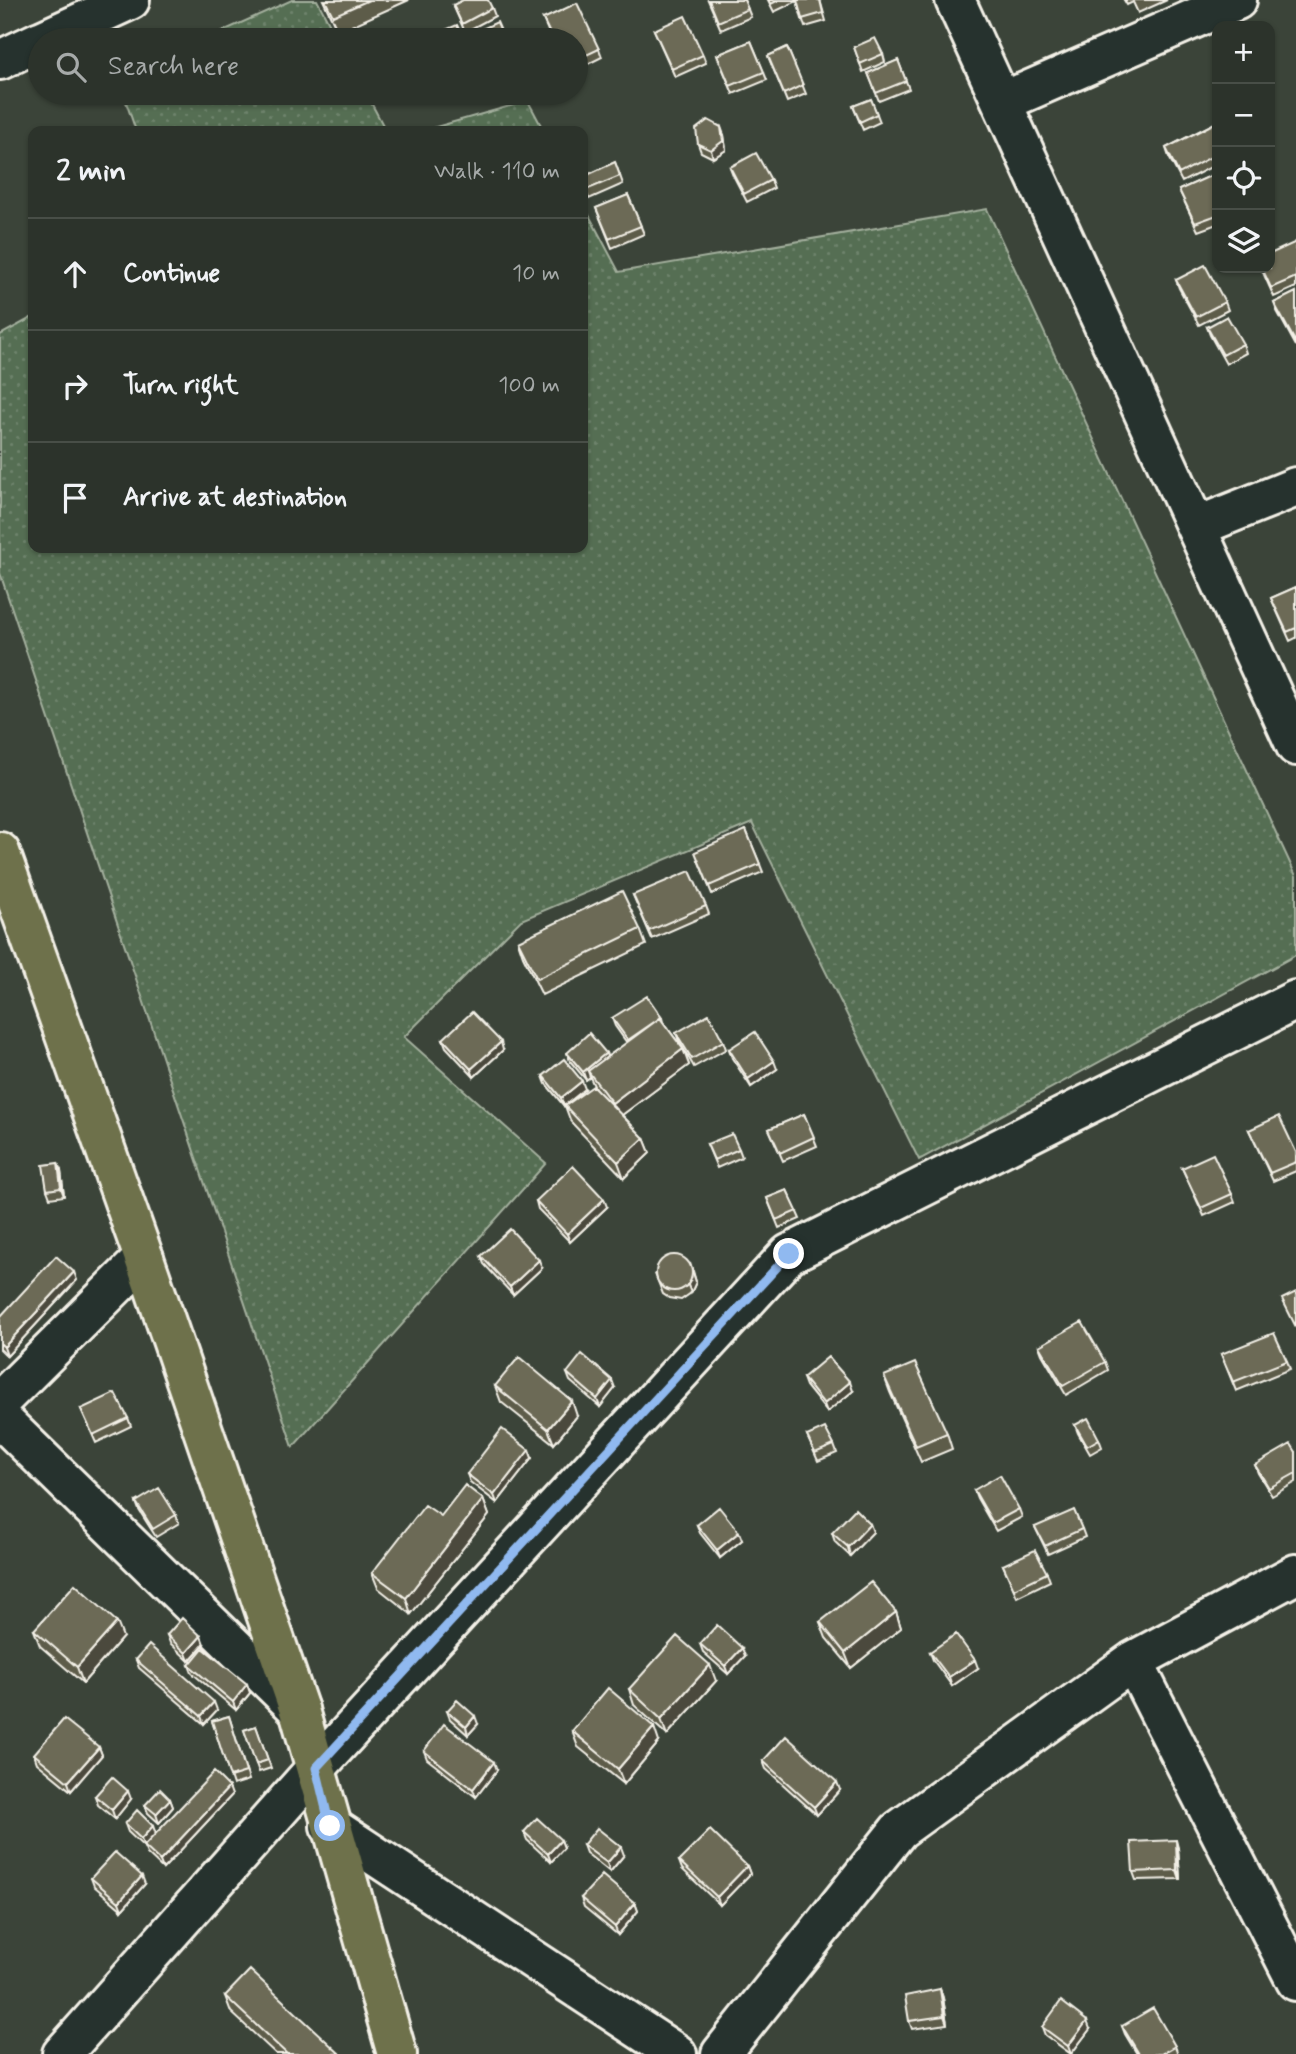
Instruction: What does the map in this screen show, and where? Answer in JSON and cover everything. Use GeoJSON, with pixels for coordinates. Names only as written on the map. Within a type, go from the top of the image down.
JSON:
{"type":"FeatureCollection","features":[{"type":"Feature","properties":{"kind":"main road"},"geometry":{"type":"LineString","coordinates":[[0,852],[144,1258],[299,1710],[397,2054]]}},
{"type":"Feature","properties":{"kind":"street"},"geometry":{"type":"LineString","coordinates":[[70,28],[130,0]]}},
{"type":"Feature","properties":{"kind":"street"},"geometry":{"type":"LineString","coordinates":[[955,0],[1296,746]]}},
{"type":"Feature","properties":{"kind":"street"},"geometry":{"type":"LineString","coordinates":[[1002,102],[1237,0]]}},
{"type":"Feature","properties":{"kind":"street"},"geometry":{"type":"LineString","coordinates":[[0,60],[28,47]]}},
{"type":"Feature","properties":{"kind":"street"},"geometry":{"type":"LineString","coordinates":[[1196,527],[1296,488]]}},
{"type":"Feature","properties":{"kind":"street"},"geometry":{"type":"LineString","coordinates":[[62,2054],[316,1768],[789,1254],[1296,1000]]}},
{"type":"Feature","properties":{"kind":"street"},"geometry":{"type":"LineString","coordinates":[[0,1401],[144,1258]]}},
{"type":"Feature","properties":{"kind":"street"},"geometry":{"type":"LineString","coordinates":[[0,1418],[299,1710]]}},
{"type":"Feature","properties":{"kind":"street"},"geometry":{"type":"LineString","coordinates":[[721,2054],[899,1829],[1133,1661],[1296,1574]]}},
{"type":"Feature","properties":{"kind":"street"},"geometry":{"type":"LineString","coordinates":[[1133,1661],[1296,1981]]}},
{"type":"Feature","properties":{"kind":"street"},"geometry":{"type":"LineString","coordinates":[[330,1826],[677,2054]]}},
{"type":"Feature","properties":{"kind":"green space"},"geometry":{"type":"Polygon","coordinates":[[[292,0],[317,0],[332,28],[230,28],[292,0]]]}},
{"type":"Feature","properties":{"kind":"green space"},"geometry":{"type":"Polygon","coordinates":[[[127,105],[372,105],[383,126],[134,126],[127,105]]]}},
{"type":"Feature","properties":{"kind":"green space"},"geometry":{"type":"Polygon","coordinates":[[[514,105],[530,105],[541,126],[440,126],[514,105]]]}},
{"type":"Feature","properties":{"kind":"green space"},"geometry":{"type":"Polygon","coordinates":[[[987,209],[1296,876],[1296,955],[919,1160],[752,823],[521,920],[404,1037],[546,1163],[293,1447],[0,573],[0,335],[28,320],[28,553],[588,553],[588,213],[619,272],[987,209]]]}},
{"type":"Feature","properties":{"kind":"building"},"geometry":{"type":"Polygon","coordinates":[[[325,0],[369,0],[333,16],[325,0]]]}},
{"type":"Feature","properties":{"kind":"building"},"geometry":{"type":"Polygon","coordinates":[[[463,0],[488,0],[492,8],[462,24],[453,5],[463,0]]]}},
{"type":"Feature","properties":{"kind":"building"},"geometry":{"type":"Polygon","coordinates":[[[709,0],[744,0],[748,9],[718,22],[709,0]]]}},
{"type":"Feature","properties":{"kind":"building"},"geometry":{"type":"Polygon","coordinates":[[[797,0],[820,0],[823,13],[802,19],[797,0]]]}},
{"type":"Feature","properties":{"kind":"building"},"geometry":{"type":"Polygon","coordinates":[[[577,3],[599,49],[588,54],[588,28],[547,28],[543,19],[577,3]]]}},
{"type":"Feature","properties":{"kind":"building"},"geometry":{"type":"Polygon","coordinates":[[[685,16],[703,55],[672,69],[654,30],[685,16]]]}},
{"type":"Feature","properties":{"kind":"building"},"geometry":{"type":"Polygon","coordinates":[[[497,22],[500,28],[484,28],[497,22]]]}},
{"type":"Feature","properties":{"kind":"building"},"geometry":{"type":"Polygon","coordinates":[[[875,38],[883,54],[860,64],[854,47],[875,38]]]}},
{"type":"Feature","properties":{"kind":"building"},"geometry":{"type":"Polygon","coordinates":[[[751,41],[764,72],[730,86],[717,55],[751,41]]]}},
{"type":"Feature","properties":{"kind":"building"},"geometry":{"type":"Polygon","coordinates":[[[787,47],[803,85],[784,94],[768,56],[787,47]]]}},
{"type":"Feature","properties":{"kind":"building"},"geometry":{"type":"Polygon","coordinates":[[[898,60],[906,81],[876,93],[868,73],[898,60]]]}},
{"type":"Feature","properties":{"kind":"building"},"geometry":{"type":"Polygon","coordinates":[[[871,99],[877,114],[860,122],[853,106],[871,99]]]}},
{"type":"Feature","properties":{"kind":"building"},"geometry":{"type":"Polygon","coordinates":[[[708,120],[721,127],[723,141],[711,150],[698,144],[696,129],[708,120]]]}},
{"type":"Feature","properties":{"kind":"building"},"geometry":{"type":"Polygon","coordinates":[[[1212,125],[1212,157],[1179,174],[1166,148],[1212,125]]]}},
{"type":"Feature","properties":{"kind":"building"},"geometry":{"type":"Polygon","coordinates":[[[756,153],[771,180],[744,194],[730,167],[756,153]]]}},
{"type":"Feature","properties":{"kind":"building"},"geometry":{"type":"Polygon","coordinates":[[[615,162],[620,176],[588,189],[588,175],[615,162]]]}},
{"type":"Feature","properties":{"kind":"building"},"geometry":{"type":"Polygon","coordinates":[[[1212,175],[1212,217],[1195,223],[1179,190],[1212,175]]]}},
{"type":"Feature","properties":{"kind":"building"},"geometry":{"type":"Polygon","coordinates":[[[628,195],[641,226],[609,239],[596,208],[628,195]]]}},
{"type":"Feature","properties":{"kind":"building"},"geometry":{"type":"Polygon","coordinates":[[[1296,242],[1296,277],[1271,288],[1264,273],[1275,273],[1275,252],[1296,242]]]}},
{"type":"Feature","properties":{"kind":"building"},"geometry":{"type":"Polygon","coordinates":[[[1205,265],[1225,302],[1196,317],[1176,280],[1205,265]]]}},
{"type":"Feature","properties":{"kind":"building"},"geometry":{"type":"Polygon","coordinates":[[[1296,292],[1296,343],[1274,303],[1296,292]]]}},
{"type":"Feature","properties":{"kind":"building"},"geometry":{"type":"Polygon","coordinates":[[[1227,316],[1243,344],[1223,355],[1207,327],[1227,316]]]}},
{"type":"Feature","properties":{"kind":"building"},"geometry":{"type":"Polygon","coordinates":[[[1296,587],[1296,628],[1287,632],[1271,598],[1296,587]]]}},
{"type":"Feature","properties":{"kind":"building"},"geometry":{"type":"Polygon","coordinates":[[[746,830],[760,864],[709,886],[695,852],[746,830]]]}},
{"type":"Feature","properties":{"kind":"building"},"geometry":{"type":"Polygon","coordinates":[[[690,871],[706,906],[649,931],[633,895],[690,871]]]}},
{"type":"Feature","properties":{"kind":"building"},"geometry":{"type":"Polygon","coordinates":[[[622,891],[640,929],[537,979],[518,941],[622,891]]]}},
{"type":"Feature","properties":{"kind":"building"},"geometry":{"type":"Polygon","coordinates":[[[647,996],[662,1018],[628,1040],[612,1018],[647,996]]]}},
{"type":"Feature","properties":{"kind":"building"},"geometry":{"type":"Polygon","coordinates":[[[472,1012],[501,1042],[471,1069],[443,1039],[472,1012]]]}},
{"type":"Feature","properties":{"kind":"building"},"geometry":{"type":"Polygon","coordinates":[[[709,1014],[723,1041],[692,1059],[676,1033],[709,1014]]]}},
{"type":"Feature","properties":{"kind":"building"},"geometry":{"type":"Polygon","coordinates":[[[660,1018],[683,1049],[612,1103],[588,1071],[660,1018]]]}},
{"type":"Feature","properties":{"kind":"building"},"geometry":{"type":"Polygon","coordinates":[[[755,1032],[774,1061],[748,1079],[729,1049],[755,1032]]]}},
{"type":"Feature","properties":{"kind":"building"},"geometry":{"type":"Polygon","coordinates":[[[589,1033],[606,1053],[583,1072],[567,1053],[589,1033]]]}},
{"type":"Feature","properties":{"kind":"building"},"geometry":{"type":"Polygon","coordinates":[[[564,1059],[582,1081],[561,1098],[543,1076],[564,1059]]]}},
{"type":"Feature","properties":{"kind":"building"},"geometry":{"type":"Polygon","coordinates":[[[593,1086],[644,1138],[618,1162],[565,1106],[593,1086]]]}},
{"type":"Feature","properties":{"kind":"building"},"geometry":{"type":"Polygon","coordinates":[[[804,1114],[814,1137],[780,1153],[769,1129],[804,1114]]]}},
{"type":"Feature","properties":{"kind":"building"},"geometry":{"type":"Polygon","coordinates":[[[1279,1116],[1296,1152],[1296,1162],[1270,1173],[1249,1130],[1279,1116]]]}},
{"type":"Feature","properties":{"kind":"building"},"geometry":{"type":"Polygon","coordinates":[[[732,1134],[739,1149],[714,1160],[707,1144],[732,1134]]]}},
{"type":"Feature","properties":{"kind":"building"},"geometry":{"type":"Polygon","coordinates":[[[1213,1154],[1232,1194],[1201,1208],[1182,1168],[1213,1154]]]}},
{"type":"Feature","properties":{"kind":"building"},"geometry":{"type":"Polygon","coordinates":[[[58,1163],[61,1188],[47,1190],[43,1165],[58,1163]]]}},
{"type":"Feature","properties":{"kind":"building"},"geometry":{"type":"Polygon","coordinates":[[[573,1166],[604,1199],[567,1234],[536,1201],[573,1166]]]}},
{"type":"Feature","properties":{"kind":"building"},"geometry":{"type":"Polygon","coordinates":[[[787,1190],[797,1211],[776,1220],[767,1198],[787,1190]]]}},
{"type":"Feature","properties":{"kind":"building"},"geometry":{"type":"Polygon","coordinates":[[[510,1229],[539,1260],[510,1287],[481,1256],[510,1229]]]}},
{"type":"Feature","properties":{"kind":"building"},"geometry":{"type":"Polygon","coordinates":[[[674,1255],[687,1260],[692,1273],[687,1286],[674,1291],[661,1286],[656,1273],[661,1260],[674,1255]]]}},
{"type":"Feature","properties":{"kind":"building"},"geometry":{"type":"Polygon","coordinates":[[[56,1256],[74,1272],[4,1347],[0,1343],[0,1317],[56,1256]]]}},
{"type":"Feature","properties":{"kind":"building"},"geometry":{"type":"Polygon","coordinates":[[[1296,1292],[1296,1327],[1282,1299],[1296,1292]]]}},
{"type":"Feature","properties":{"kind":"building"},"geometry":{"type":"Polygon","coordinates":[[[1082,1322],[1105,1362],[1063,1386],[1039,1346],[1082,1322]]]}},
{"type":"Feature","properties":{"kind":"building"},"geometry":{"type":"Polygon","coordinates":[[[1274,1333],[1287,1361],[1233,1382],[1221,1354],[1274,1333]]]}},
{"type":"Feature","properties":{"kind":"building"},"geometry":{"type":"Polygon","coordinates":[[[582,1354],[612,1380],[597,1399],[567,1373],[582,1354]]]}},
{"type":"Feature","properties":{"kind":"building"},"geometry":{"type":"Polygon","coordinates":[[[519,1357],[572,1401],[548,1429],[495,1386],[519,1357]]]}},
{"type":"Feature","properties":{"kind":"building"},"geometry":{"type":"Polygon","coordinates":[[[828,1357],[850,1382],[824,1404],[803,1378],[828,1357]]]}},
{"type":"Feature","properties":{"kind":"building"},"geometry":{"type":"Polygon","coordinates":[[[915,1363],[947,1433],[916,1446],[884,1376],[915,1363]]]}},
{"type":"Feature","properties":{"kind":"building"},"geometry":{"type":"Polygon","coordinates":[[[115,1393],[128,1418],[93,1435],[81,1409],[115,1393]]]}},
{"type":"Feature","properties":{"kind":"building"},"geometry":{"type":"Polygon","coordinates":[[[1088,1418],[1099,1439],[1087,1446],[1075,1425],[1088,1418]]]}},
{"type":"Feature","properties":{"kind":"building"},"geometry":{"type":"Polygon","coordinates":[[[825,1428],[834,1445],[815,1453],[807,1436],[825,1428]]]}},
{"type":"Feature","properties":{"kind":"building"},"geometry":{"type":"Polygon","coordinates":[[[502,1429],[529,1450],[494,1495],[467,1474],[502,1429]]]}},
{"type":"Feature","properties":{"kind":"building"},"geometry":{"type":"Polygon","coordinates":[[[1291,1444],[1296,1452],[1296,1473],[1269,1488],[1255,1465],[1291,1444]]]}},
{"type":"Feature","properties":{"kind":"building"},"geometry":{"type":"Polygon","coordinates":[[[1000,1475],[1019,1509],[993,1523],[974,1490],[1000,1475]]]}},
{"type":"Feature","properties":{"kind":"building"},"geometry":{"type":"Polygon","coordinates":[[[465,1485],[483,1499],[406,1598],[372,1573],[425,1505],[441,1516],[465,1485]]]}},
{"type":"Feature","properties":{"kind":"building"},"geometry":{"type":"Polygon","coordinates":[[[159,1488],[176,1515],[153,1529],[136,1502],[159,1488]]]}},
{"type":"Feature","properties":{"kind":"building"},"geometry":{"type":"Polygon","coordinates":[[[719,1507],[739,1532],[717,1550],[697,1525],[719,1507]]]}},
{"type":"Feature","properties":{"kind":"building"},"geometry":{"type":"Polygon","coordinates":[[[855,1509],[870,1524],[848,1547],[832,1533],[855,1509]]]}},
{"type":"Feature","properties":{"kind":"building"},"geometry":{"type":"Polygon","coordinates":[[[1074,1510],[1082,1529],[1045,1546],[1035,1527],[1074,1510]]]}},
{"type":"Feature","properties":{"kind":"building"},"geometry":{"type":"Polygon","coordinates":[[[1035,1550],[1047,1573],[1014,1589],[1003,1565],[1035,1550]]]}},
{"type":"Feature","properties":{"kind":"building"},"geometry":{"type":"Polygon","coordinates":[[[871,1582],[896,1612],[845,1653],[820,1622],[871,1582]]]}},
{"type":"Feature","properties":{"kind":"building"},"geometry":{"type":"Polygon","coordinates":[[[75,1584],[117,1622],[77,1667],[34,1630],[75,1584]]]}},
{"type":"Feature","properties":{"kind":"building"},"geometry":{"type":"Polygon","coordinates":[[[182,1618],[201,1636],[186,1653],[167,1635],[182,1618]]]}},
{"type":"Feature","properties":{"kind":"building"},"geometry":{"type":"Polygon","coordinates":[[[717,1625],[742,1648],[725,1666],[700,1644],[717,1625]]]}},
{"type":"Feature","properties":{"kind":"building"},"geometry":{"type":"Polygon","coordinates":[[[956,1634],[975,1660],[949,1677],[930,1652],[956,1634]]]}},
{"type":"Feature","properties":{"kind":"building"},"geometry":{"type":"Polygon","coordinates":[[[677,1636],[710,1665],[661,1719],[629,1689],[677,1636]]]}},
{"type":"Feature","properties":{"kind":"building"},"geometry":{"type":"Polygon","coordinates":[[[149,1645],[214,1702],[201,1716],[136,1660],[149,1645]]]}},
{"type":"Feature","properties":{"kind":"building"},"geometry":{"type":"Polygon","coordinates":[[[203,1648],[247,1684],[233,1702],[189,1665],[203,1648]]]}},
{"type":"Feature","properties":{"kind":"building"},"geometry":{"type":"Polygon","coordinates":[[[608,1688],[654,1727],[618,1769],[572,1731],[608,1688]]]}},
{"type":"Feature","properties":{"kind":"building"},"geometry":{"type":"Polygon","coordinates":[[[457,1700],[475,1716],[466,1727],[447,1711],[457,1700]]]}},
{"type":"Feature","properties":{"kind":"building"},"geometry":{"type":"Polygon","coordinates":[[[229,1716],[246,1772],[230,1777],[212,1721],[229,1716]]]}},
{"type":"Feature","properties":{"kind":"building"},"geometry":{"type":"Polygon","coordinates":[[[64,1719],[99,1747],[68,1782],[34,1754],[64,1719]]]}},
{"type":"Feature","properties":{"kind":"building"},"geometry":{"type":"Polygon","coordinates":[[[444,1724],[494,1762],[473,1789],[424,1751],[444,1724]]]}},
{"type":"Feature","properties":{"kind":"building"},"geometry":{"type":"Polygon","coordinates":[[[256,1726],[268,1760],[256,1764],[244,1730],[256,1726]]]}},
{"type":"Feature","properties":{"kind":"building"},"geometry":{"type":"Polygon","coordinates":[[[786,1736],[837,1782],[814,1807],[763,1761],[786,1736]]]}},
{"type":"Feature","properties":{"kind":"building"},"geometry":{"type":"Polygon","coordinates":[[[214,1772],[229,1787],[160,1861],[144,1846],[214,1772]]]}},
{"type":"Feature","properties":{"kind":"building"},"geometry":{"type":"Polygon","coordinates":[[[112,1777],[128,1791],[112,1810],[95,1796],[112,1777]]]}},
{"type":"Feature","properties":{"kind":"building"},"geometry":{"type":"Polygon","coordinates":[[[160,1789],[170,1799],[156,1814],[145,1805],[160,1789]]]}},
{"type":"Feature","properties":{"kind":"building"},"geometry":{"type":"Polygon","coordinates":[[[137,1810],[153,1826],[141,1839],[125,1824],[137,1810]]]}},
{"type":"Feature","properties":{"kind":"building"},"geometry":{"type":"Polygon","coordinates":[[[537,1818],[561,1840],[548,1854],[524,1832],[537,1818]]]}},
{"type":"Feature","properties":{"kind":"building"},"geometry":{"type":"Polygon","coordinates":[[[597,1828],[621,1847],[607,1863],[583,1845],[597,1828]]]}},
{"type":"Feature","properties":{"kind":"building"},"geometry":{"type":"Polygon","coordinates":[[[710,1830],[747,1866],[717,1897],[679,1861],[710,1830]]]}},
{"type":"Feature","properties":{"kind":"building"},"geometry":{"type":"Polygon","coordinates":[[[1176,1840],[1177,1870],[1133,1872],[1131,1842],[1176,1840]]]}},
{"type":"Feature","properties":{"kind":"building"},"geometry":{"type":"Polygon","coordinates":[[[115,1852],[142,1876],[119,1902],[91,1878],[115,1852]]]}},
{"type":"Feature","properties":{"kind":"building"},"geometry":{"type":"Polygon","coordinates":[[[602,1875],[635,1903],[615,1927],[581,1898],[602,1875]]]}},
{"type":"Feature","properties":{"kind":"building"},"geometry":{"type":"Polygon","coordinates":[[[250,1970],[340,2054],[287,2054],[225,1996],[250,1970]]]}},
{"type":"Feature","properties":{"kind":"building"},"geometry":{"type":"Polygon","coordinates":[[[940,1989],[944,2016],[909,2021],[905,1996],[940,1989]]]}},
{"type":"Feature","properties":{"kind":"building"},"geometry":{"type":"Polygon","coordinates":[[[1061,2001],[1087,2021],[1068,2046],[1042,2027],[1061,2001]]]}},
{"type":"Feature","properties":{"kind":"building"},"geometry":{"type":"Polygon","coordinates":[[[1153,2008],[1175,2046],[1161,2054],[1139,2054],[1122,2026],[1153,2008]]]}},
{"type":"Feature","properties":{"kind":"route"},"geometry":{"type":"LineString","coordinates":[[330,1826],[316,1768],[789,1254]]}}]}
